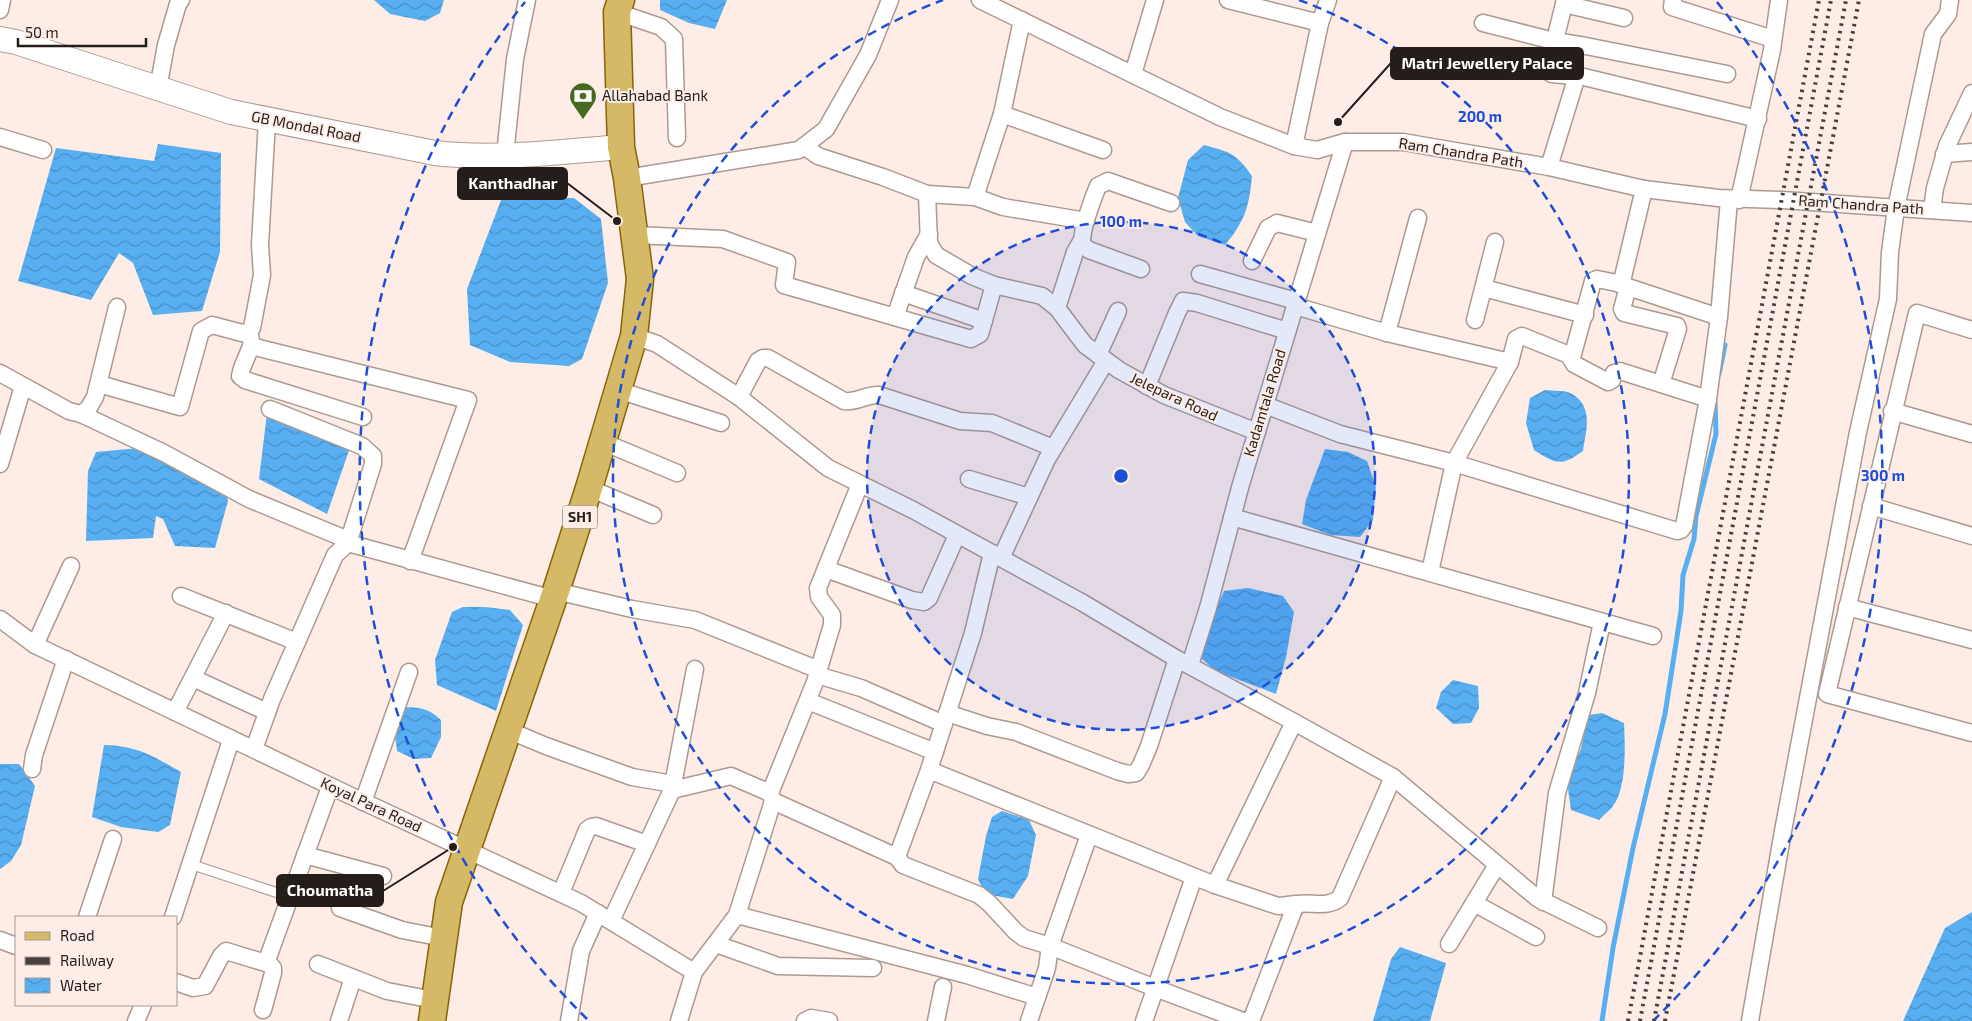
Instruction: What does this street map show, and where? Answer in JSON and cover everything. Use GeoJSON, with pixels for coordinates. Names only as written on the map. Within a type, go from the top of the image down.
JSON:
{"type":"FeatureCollection","features":[{"type":"Feature","properties":{"kind":"main road","name":"SH1"},"geometry":{"type":"LineString","coordinates":[[433,1010],[449,902],[589,488],[634,336],[640,279],[627,178],[621,147],[619,6]]}},
{"type":"Feature","properties":{"kind":"street"},"geometry":{"type":"LineString","coordinates":[[0,10],[2,0]]}},
{"type":"Feature","properties":{"kind":"street"},"geometry":{"type":"LineString","coordinates":[[158,89],[166,45],[178,4],[181,0]]}},
{"type":"Feature","properties":{"kind":"street"},"geometry":{"type":"LineString","coordinates":[[505,154],[515,60],[527,0]]}},
{"type":"Feature","properties":{"kind":"street"},"geometry":{"type":"LineString","coordinates":[[627,178],[799,150],[826,129],[868,55],[890,0]]}},
{"type":"Feature","properties":{"kind":"street","name":"Ram Chandra Path"},"geometry":{"type":"LineString","coordinates":[[980,0],[1220,117],[1294,146],[1317,150],[1345,142],[1404,142],[1549,167],[1644,189],[1734,200],[1782,200],[1972,212]]}},
{"type":"Feature","properties":{"kind":"street"},"geometry":{"type":"LineString","coordinates":[[1133,74],[1155,0]]}},
{"type":"Feature","properties":{"kind":"street"},"geometry":{"type":"LineString","coordinates":[[1228,0],[1320,23]]}},
{"type":"Feature","properties":{"kind":"street"},"geometry":{"type":"LineString","coordinates":[[1294,146],[1320,23],[1328,0]]}},
{"type":"Feature","properties":{"kind":"street"},"geometry":{"type":"LineString","coordinates":[[1673,0],[1672,7],[1773,40]]}},
{"type":"Feature","properties":{"kind":"street"},"geometry":{"type":"LineString","coordinates":[[1265,405],[1340,434],[1454,463],[1677,532],[1681,530],[1684,526],[1708,399],[1734,200],[1758,119],[1779,0]]}},
{"type":"Feature","properties":{"kind":"street"},"geometry":{"type":"LineString","coordinates":[[1750,1021],[1858,432],[1888,299],[1890,252],[1896,208],[1933,34],[1948,14],[1950,0]]}},
{"type":"Feature","properties":{"kind":"street"},"geometry":{"type":"LineString","coordinates":[[1624,18],[1565,2],[1548,72],[1578,76],[1758,119]]}},
{"type":"Feature","properties":{"kind":"street"},"geometry":{"type":"LineString","coordinates":[[619,6],[661,27],[674,40],[677,138]]}},
{"type":"Feature","properties":{"kind":"street"},"geometry":{"type":"LineString","coordinates":[[975,197],[1002,114],[1022,20]]}},
{"type":"Feature","properties":{"kind":"street"},"geometry":{"type":"LineString","coordinates":[[1483,23],[1554,41],[1727,74]]}},
{"type":"Feature","properties":{"kind":"street","name":"GB Mondal Road"},"geometry":{"type":"LineString","coordinates":[[0,39],[16,42],[231,112],[435,153],[456,155],[505,154],[621,147]]}},
{"type":"Feature","properties":{"kind":"street"},"geometry":{"type":"LineString","coordinates":[[1549,167],[1578,76]]}},
{"type":"Feature","properties":{"kind":"street"},"geometry":{"type":"LineString","coordinates":[[1932,210],[1935,188],[1946,146],[1972,93]]}},
{"type":"Feature","properties":{"kind":"street"},"geometry":{"type":"LineString","coordinates":[[1002,114],[1103,150]]}},
{"type":"Feature","properties":{"kind":"street"},"geometry":{"type":"LineString","coordinates":[[267,120],[260,245],[262,275],[251,338],[240,376],[245,380],[363,417]]}},
{"type":"Feature","properties":{"kind":"street"},"geometry":{"type":"LineString","coordinates":[[0,137],[43,150]]}},
{"type":"Feature","properties":{"kind":"street","name":"Kadamtala Road"},"geometry":{"type":"LineString","coordinates":[[945,719],[1016,732],[1117,771],[1128,774],[1136,773],[1208,608],[1232,517],[1345,142]]}},
{"type":"Feature","properties":{"kind":"street"},"geometry":{"type":"LineString","coordinates":[[804,146],[818,156],[883,177],[927,194],[975,197],[1003,207],[1086,221]]}},
{"type":"Feature","properties":{"kind":"street"},"geometry":{"type":"LineString","coordinates":[[1944,154],[1972,152]]}},
{"type":"Feature","properties":{"kind":"street"},"geometry":{"type":"LineString","coordinates":[[1057,308],[1075,252],[1082,240],[1086,221],[1098,186],[1108,181],[1171,204]]}},
{"type":"Feature","properties":{"kind":"street"},"geometry":{"type":"LineString","coordinates":[[1644,189],[1622,280],[1622,309],[1624,313],[1677,326],[1678,329],[1661,384]]}},
{"type":"Feature","properties":{"kind":"street","name":"Jelepara Road"},"geometry":{"type":"LineString","coordinates":[[927,194],[929,243],[936,255],[972,276],[994,285],[1042,296],[1057,308],[1085,345],[1102,358],[1147,386],[1212,415],[1257,432]]}},
{"type":"Feature","properties":{"kind":"street"},"geometry":{"type":"LineString","coordinates":[[1387,333],[1418,218]]}},
{"type":"Feature","properties":{"kind":"street"},"geometry":{"type":"LineString","coordinates":[[1252,261],[1268,228],[1272,224],[1277,223],[1317,233]]}},
{"type":"Feature","properties":{"kind":"street"},"geometry":{"type":"LineString","coordinates":[[895,317],[916,257],[929,234]]}},
{"type":"Feature","properties":{"kind":"street"},"geometry":{"type":"LineString","coordinates":[[635,235],[723,239],[787,262],[784,285],[971,339],[980,334],[994,285]]}},
{"type":"Feature","properties":{"kind":"street"},"geometry":{"type":"LineString","coordinates":[[1082,240],[1082,244],[1089,250],[1141,269]]}},
{"type":"Feature","properties":{"kind":"street"},"geometry":{"type":"LineString","coordinates":[[1475,320],[1495,242]]}},
{"type":"Feature","properties":{"kind":"street"},"geometry":{"type":"LineString","coordinates":[[1200,274],[1387,333],[1510,362]]}},
{"type":"Feature","properties":{"kind":"street"},"geometry":{"type":"LineString","coordinates":[[1569,355],[1575,352],[1595,279],[1623,285],[1718,317]]}},
{"type":"Feature","properties":{"kind":"street"},"geometry":{"type":"LineString","coordinates":[[1484,288],[1585,315]]}},
{"type":"Feature","properties":{"kind":"street"},"geometry":{"type":"LineString","coordinates":[[904,294],[984,321]]}},
{"type":"Feature","properties":{"kind":"street"},"geometry":{"type":"LineString","coordinates":[[1147,386],[1183,301],[1197,303],[1287,331]]}},
{"type":"Feature","properties":{"kind":"street"},"geometry":{"type":"LineString","coordinates":[[81,414],[88,409],[95,397],[117,307]]}},
{"type":"Feature","properties":{"kind":"street"},"geometry":{"type":"LineString","coordinates":[[897,857],[935,752],[997,556],[1102,358],[1118,311]]}},
{"type":"Feature","properties":{"kind":"street"},"geometry":{"type":"LineString","coordinates":[[1826,694],[1892,411],[1917,313],[1972,330]]}},
{"type":"Feature","properties":{"kind":"street"},"geometry":{"type":"LineString","coordinates":[[99,384],[180,407],[201,332],[212,325],[242,333],[251,338],[255,347],[468,400],[410,561]]}},
{"type":"Feature","properties":{"kind":"street"},"geometry":{"type":"LineString","coordinates":[[634,336],[657,344],[739,397],[828,468],[958,535],[1083,603],[1184,662],[1392,777],[1543,902],[1598,928]]}},
{"type":"Feature","properties":{"kind":"street"},"geometry":{"type":"LineString","coordinates":[[1430,572],[1454,463],[1510,362],[1516,339],[1519,336],[1569,355],[1574,364],[1608,382],[1612,380],[1614,372],[1620,371],[1708,399]]}},
{"type":"Feature","properties":{"kind":"street"},"geometry":{"type":"LineString","coordinates":[[739,397],[758,361],[768,358],[844,401],[852,402],[867,396],[880,395],[960,421],[992,423],[1054,448]]}},
{"type":"Feature","properties":{"kind":"street"},"geometry":{"type":"LineString","coordinates":[[0,373],[69,410],[164,453],[249,499],[348,542],[410,561],[554,595],[695,620],[818,672],[945,719]]}},
{"type":"Feature","properties":{"kind":"street"},"geometry":{"type":"LineString","coordinates":[[0,464],[24,386]]}},
{"type":"Feature","properties":{"kind":"street"},"geometry":{"type":"LineString","coordinates":[[618,390],[721,424]]}},
{"type":"Feature","properties":{"kind":"street"},"geometry":{"type":"LineString","coordinates":[[254,750],[267,712],[335,554],[348,542],[374,464],[373,456],[362,446],[270,408]]}},
{"type":"Feature","properties":{"kind":"street"},"geometry":{"type":"LineString","coordinates":[[1892,411],[1972,434]]}},
{"type":"Feature","properties":{"kind":"street"},"geometry":{"type":"LineString","coordinates":[[602,442],[677,473]]}},
{"type":"Feature","properties":{"kind":"street"},"geometry":{"type":"LineString","coordinates":[[969,479],[1029,497]]}},
{"type":"Feature","properties":{"kind":"street"},"geometry":{"type":"LineString","coordinates":[[680,1021],[694,972],[737,916],[772,797],[808,701],[832,625],[832,615],[819,597],[818,588],[860,484]]}},
{"type":"Feature","properties":{"kind":"street"},"geometry":{"type":"LineString","coordinates":[[589,488],[653,515]]}},
{"type":"Feature","properties":{"kind":"street"},"geometry":{"type":"LineString","coordinates":[[1871,506],[1972,536]]}},
{"type":"Feature","properties":{"kind":"street"},"geometry":{"type":"LineString","coordinates":[[1232,517],[1653,636]]}},
{"type":"Feature","properties":{"kind":"street"},"geometry":{"type":"LineString","coordinates":[[826,570],[912,600],[924,602],[929,598],[958,535]]}},
{"type":"Feature","properties":{"kind":"street"},"geometry":{"type":"LineString","coordinates":[[35,645],[71,566]]}},
{"type":"Feature","properties":{"kind":"street"},"geometry":{"type":"LineString","coordinates":[[181,596],[296,642]]}},
{"type":"Feature","properties":{"kind":"street"},"geometry":{"type":"LineString","coordinates":[[1847,607],[1972,640]]}},
{"type":"Feature","properties":{"kind":"street"},"geometry":{"type":"LineString","coordinates":[[175,712],[226,613]]}},
{"type":"Feature","properties":{"kind":"street","name":"Koyal Para Road"},"geometry":{"type":"LineString","coordinates":[[0,619],[35,645],[330,787],[560,893],[604,917],[694,972]]}},
{"type":"Feature","properties":{"kind":"street"},"geometry":{"type":"LineString","coordinates":[[1543,902],[1557,793],[1587,693],[1602,622]]}},
{"type":"Feature","properties":{"kind":"street"},"geometry":{"type":"LineString","coordinates":[[32,769],[34,755],[66,660]]}},
{"type":"Feature","properties":{"kind":"street"},"geometry":{"type":"LineString","coordinates":[[569,1021],[581,951],[604,917],[647,844],[672,787],[695,669]]}},
{"type":"Feature","properties":{"kind":"street"},"geometry":{"type":"LineString","coordinates":[[363,802],[410,672]]}},
{"type":"Feature","properties":{"kind":"street"},"geometry":{"type":"LineString","coordinates":[[193,678],[267,712]]}},
{"type":"Feature","properties":{"kind":"street"},"geometry":{"type":"LineString","coordinates":[[1809,691],[1972,733]]}},
{"type":"Feature","properties":{"kind":"street"},"geometry":{"type":"LineString","coordinates":[[808,701],[935,752]]}},
{"type":"Feature","properties":{"kind":"street"},"geometry":{"type":"LineString","coordinates":[[1215,885],[1294,722]]}},
{"type":"Feature","properties":{"kind":"street"},"geometry":{"type":"LineString","coordinates":[[508,730],[624,774],[672,787],[731,776],[897,857],[903,865],[979,896],[988,902],[1024,938],[1050,946],[1243,1021]]}},
{"type":"Feature","properties":{"kind":"street"},"geometry":{"type":"LineString","coordinates":[[173,916],[231,740]]}},
{"type":"Feature","properties":{"kind":"street"},"geometry":{"type":"LineString","coordinates":[[929,770],[1194,877],[1278,906],[1334,903],[1340,898],[1392,777]]}},
{"type":"Feature","properties":{"kind":"street"},"geometry":{"type":"LineString","coordinates":[[266,963],[330,787]]}},
{"type":"Feature","properties":{"kind":"street"},"geometry":{"type":"LineString","coordinates":[[560,893],[587,830],[591,827],[596,826],[647,844]]}},
{"type":"Feature","properties":{"kind":"street"},"geometry":{"type":"LineString","coordinates":[[1029,1021],[1048,968],[1050,946],[1089,835]]}},
{"type":"Feature","properties":{"kind":"street"},"geometry":{"type":"LineString","coordinates":[[87,916],[114,839]]}},
{"type":"Feature","properties":{"kind":"street"},"geometry":{"type":"LineString","coordinates":[[305,855],[383,876]]}},
{"type":"Feature","properties":{"kind":"street"},"geometry":{"type":"LineString","coordinates":[[1449,944],[1497,864]]}},
{"type":"Feature","properties":{"kind":"street"},"geometry":{"type":"LineString","coordinates":[[1144,1021],[1194,877]]}},
{"type":"Feature","properties":{"kind":"street"},"geometry":{"type":"LineString","coordinates":[[1474,902],[1536,937]]}},
{"type":"Feature","properties":{"kind":"street"},"geometry":{"type":"LineString","coordinates":[[1251,1021],[1296,904]]}},
{"type":"Feature","properties":{"kind":"street"},"geometry":{"type":"LineString","coordinates":[[340,908],[402,930],[443,938]]}},
{"type":"Feature","properties":{"kind":"street"},"geometry":{"type":"LineString","coordinates":[[737,916],[967,975],[1037,997]]}},
{"type":"Feature","properties":{"kind":"street"},"geometry":{"type":"LineString","coordinates":[[0,940],[15,946]]}},
{"type":"Feature","properties":{"kind":"street"},"geometry":{"type":"LineString","coordinates":[[716,944],[778,966],[873,968]]}},
{"type":"Feature","properties":{"kind":"street"},"geometry":{"type":"LineString","coordinates":[[178,983],[193,988],[205,986],[221,956],[226,951],[266,963],[273,968],[273,973],[263,1010]]}},
{"type":"Feature","properties":{"kind":"street"},"geometry":{"type":"LineString","coordinates":[[318,964],[433,1010]]}},
{"type":"Feature","properties":{"kind":"street"},"geometry":{"type":"LineString","coordinates":[[339,1021],[353,978]]}},
{"type":"Feature","properties":{"kind":"street"},"geometry":{"type":"LineString","coordinates":[[936,1021],[943,987]]}},
{"type":"Feature","properties":{"kind":"street"},"geometry":{"type":"LineString","coordinates":[[805,1021],[811,1018],[829,1021]]}},
{"type":"Feature","properties":{"kind":"lane"},"geometry":{"type":"LineString","coordinates":[[190,864],[290,897]]}},
{"type":"Feature","properties":{"kind":"water"},"geometry":{"type":"Polygon","coordinates":[[[374,0],[444,0],[440,13],[425,21],[390,14],[374,0]]]}},
{"type":"Feature","properties":{"kind":"water"},"geometry":{"type":"Polygon","coordinates":[[[660,0],[727,0],[715,29],[689,23],[660,10],[660,0]]]}},
{"type":"Feature","properties":{"kind":"water"},"geometry":{"type":"Polygon","coordinates":[[[158,144],[221,153],[220,252],[202,311],[153,315],[133,263],[119,253],[91,300],[18,281],[56,148],[154,161],[158,144]]]}},
{"type":"Feature","properties":{"kind":"water"},"geometry":{"type":"Polygon","coordinates":[[[1204,145],[1232,154],[1252,176],[1242,221],[1225,245],[1198,236],[1185,222],[1178,198],[1188,160],[1204,145]]]}},
{"type":"Feature","properties":{"kind":"water"},"geometry":{"type":"Polygon","coordinates":[[[503,195],[574,198],[601,219],[608,283],[582,359],[569,366],[510,362],[470,345],[467,289],[503,195]]]}},
{"type":"Feature","properties":{"kind":"water"},"geometry":{"type":"Polygon","coordinates":[[[1545,390],[1563,391],[1572,394],[1579,399],[1586,412],[1587,428],[1583,451],[1569,460],[1553,461],[1534,450],[1526,423],[1530,398],[1545,390]]]}},
{"type":"Feature","properties":{"kind":"water"},"geometry":{"type":"Polygon","coordinates":[[[268,405],[353,439],[327,514],[259,479],[268,405]]]}},
{"type":"Feature","properties":{"kind":"water"},"geometry":{"type":"Polygon","coordinates":[[[139,448],[224,482],[228,501],[215,548],[175,546],[163,519],[156,516],[153,538],[86,541],[88,471],[96,452],[139,448]]]}},
{"type":"Feature","properties":{"kind":"water"},"geometry":{"type":"Polygon","coordinates":[[[1325,449],[1348,452],[1367,461],[1376,487],[1373,520],[1360,537],[1330,535],[1302,524],[1306,500],[1325,449]]]}},
{"type":"Feature","properties":{"kind":"water"},"geometry":{"type":"Polygon","coordinates":[[[1248,588],[1283,596],[1294,612],[1286,657],[1276,694],[1216,671],[1201,658],[1213,616],[1224,591],[1248,588]]]}},
{"type":"Feature","properties":{"kind":"water"},"geometry":{"type":"Polygon","coordinates":[[[463,607],[510,610],[523,625],[496,711],[437,685],[435,660],[452,612],[463,607]]]}},
{"type":"Feature","properties":{"kind":"water"},"geometry":{"type":"Polygon","coordinates":[[[1453,680],[1478,686],[1479,708],[1471,723],[1453,724],[1436,708],[1441,692],[1453,680]]]}},
{"type":"Feature","properties":{"kind":"water"},"geometry":{"type":"Polygon","coordinates":[[[405,707],[424,709],[441,720],[441,737],[431,758],[414,759],[397,751],[394,727],[405,707]]]}},
{"type":"Feature","properties":{"kind":"water"},"geometry":{"type":"Polygon","coordinates":[[[1602,713],[1624,723],[1625,754],[1623,778],[1618,798],[1612,808],[1599,820],[1571,810],[1567,781],[1581,749],[1588,715],[1602,713]]]}},
{"type":"Feature","properties":{"kind":"water"},"geometry":{"type":"Polygon","coordinates":[[[104,745],[126,747],[145,753],[181,772],[170,825],[158,832],[121,827],[92,817],[104,745]]]}},
{"type":"Feature","properties":{"kind":"water"},"geometry":{"type":"Polygon","coordinates":[[[0,764],[19,764],[35,786],[21,845],[11,861],[0,869],[0,764]]]}},
{"type":"Feature","properties":{"kind":"water"},"geometry":{"type":"Polygon","coordinates":[[[1002,811],[1029,820],[1036,835],[1028,876],[1013,899],[985,894],[978,879],[986,836],[992,817],[1002,811]]]}},
{"type":"Feature","properties":{"kind":"water"},"geometry":{"type":"Polygon","coordinates":[[[1972,912],[1972,1021],[1903,1021],[1945,928],[1972,912]]]}},
{"type":"Feature","properties":{"kind":"water"},"geometry":{"type":"Polygon","coordinates":[[[1400,947],[1446,963],[1430,1021],[1373,1021],[1391,959],[1400,947]]]}},
{"type":"Feature","properties":{"kind":"waterway"},"geometry":{"type":"LineString","coordinates":[[1719,374],[1725,345]]}},
{"type":"Feature","properties":{"kind":"waterway"},"geometry":{"type":"LineString","coordinates":[[1602,1021],[1613,948],[1633,848],[1665,714],[1681,611],[1683,575],[1694,539],[1696,516],[1716,434],[1715,402]]}},
{"type":"Feature","properties":{"kind":"railway"},"geometry":{"type":"LineString","coordinates":[[1628,1021],[1819,0]]}},
{"type":"Feature","properties":{"kind":"railway"},"geometry":{"type":"LineString","coordinates":[[1640,1021],[1831,0]]}},
{"type":"Feature","properties":{"kind":"railway"},"geometry":{"type":"LineString","coordinates":[[1654,1021],[1846,0]]}},
{"type":"Feature","properties":{"kind":"railway"},"geometry":{"type":"LineString","coordinates":[[1665,1021],[1859,0]]}},
{"type":"Feature","properties":{"kind":"place","name":"Allahabad Bank"},"geometry":{"type":"Point","coordinates":[583,120]}},
{"type":"Feature","properties":{"kind":"place","name":"Matri Jewellery Palace"},"geometry":{"type":"Point","coordinates":[1338,122]}},
{"type":"Feature","properties":{"kind":"place","name":"Kanthadhar"},"geometry":{"type":"Point","coordinates":[617,221]}},
{"type":"Feature","properties":{"kind":"place","name":"Choumatha"},"geometry":{"type":"Point","coordinates":[453,847]}}]}
